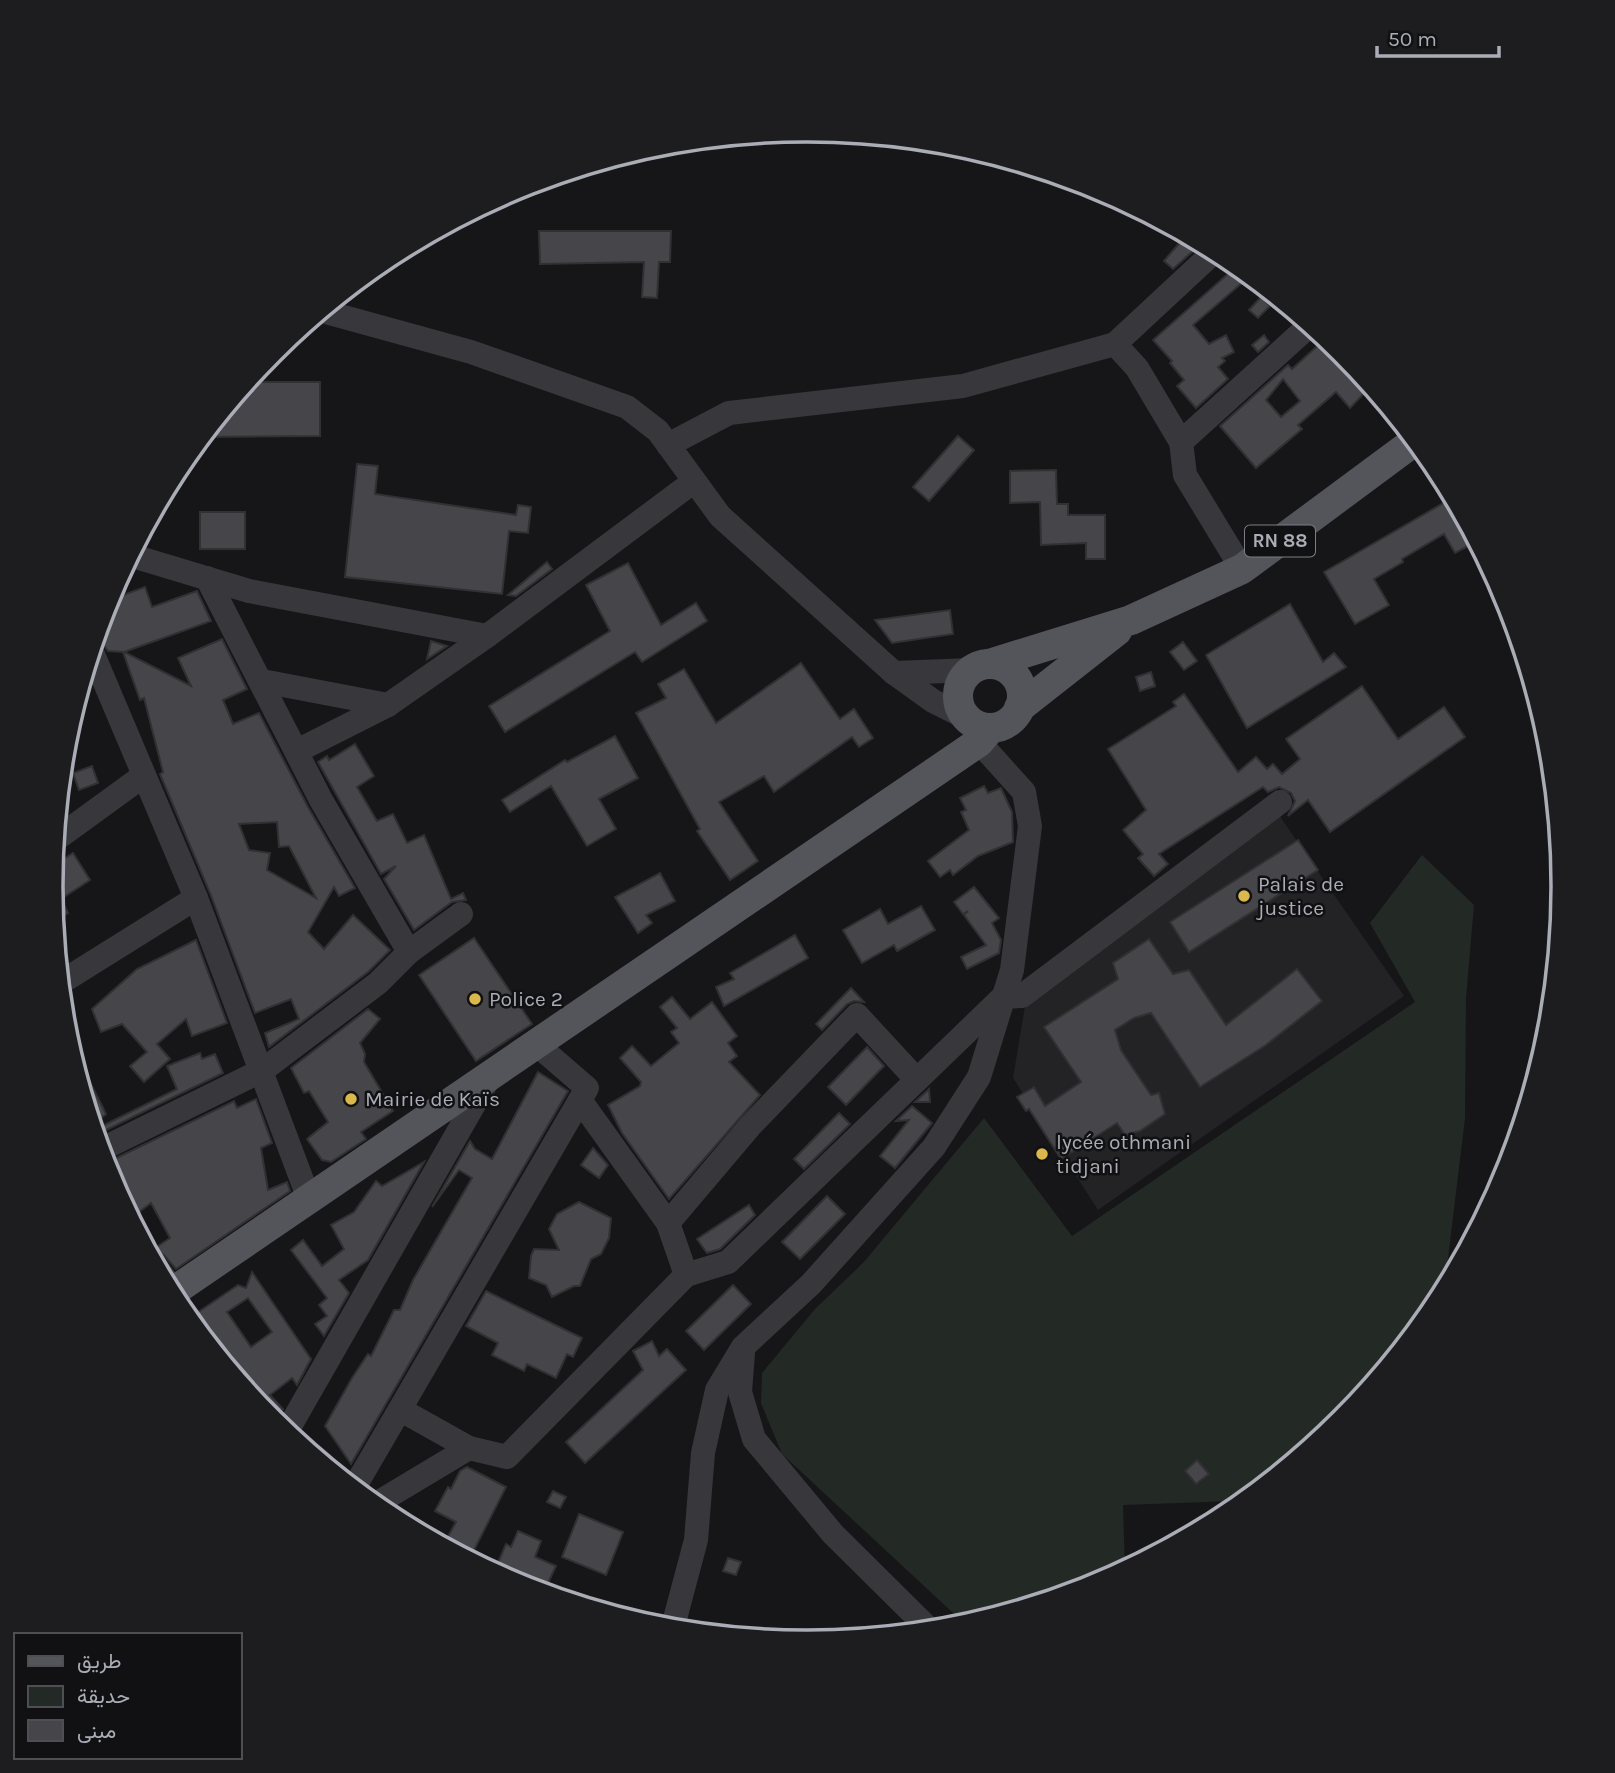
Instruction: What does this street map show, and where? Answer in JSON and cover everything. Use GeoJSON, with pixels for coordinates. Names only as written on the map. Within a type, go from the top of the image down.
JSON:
{"type":"FeatureCollection","features":[{"type":"Feature","properties":{"kind":"main road","name":"RN 88"},"geometry":{"type":"LineString","coordinates":[[980,667],[1131,620],[1242,569],[1408,446]]}},
{"type":"Feature","properties":{"kind":"main road","name":"RN 88"},"geometry":{"type":"LineString","coordinates":[[1019,708],[1131,620]]}},
{"type":"Feature","properties":{"kind":"main road"},"geometry":{"type":"LineString","coordinates":[[175,1279],[309,1199],[489,1077],[979,729],[1008,723],[1022,699],[1018,682],[1006,668],[980,667],[965,676],[958,693],[961,710],[979,729]]}},
{"type":"Feature","properties":{"kind":"street"},"geometry":{"type":"LineString","coordinates":[[668,445],[729,413],[963,386],[1115,344],[1207,258]]}},
{"type":"Feature","properties":{"kind":"street"},"geometry":{"type":"LineString","coordinates":[[333,314],[471,352],[627,407],[658,431],[720,516],[894,673],[979,729],[1024,792],[1030,826],[1012,970],[979,1077],[934,1147],[811,1284],[743,1347],[717,1390],[708,1423],[696,1540],[675,1619]]}},
{"type":"Feature","properties":{"kind":"street"},"geometry":{"type":"LineString","coordinates":[[1181,442],[1303,331]]}},
{"type":"Feature","properties":{"kind":"street"},"geometry":{"type":"LineString","coordinates":[[1115,344],[1137,368],[1181,442],[1185,475],[1242,569]]}},
{"type":"Feature","properties":{"kind":"street"},"geometry":{"type":"LineString","coordinates":[[297,751],[388,705],[486,636],[693,482]]}},
{"type":"Feature","properties":{"kind":"street"},"geometry":{"type":"LineString","coordinates":[[139,558],[249,591],[486,636]]}},
{"type":"Feature","properties":{"kind":"street"},"geometry":{"type":"LineString","coordinates":[[207,578],[321,800],[409,952]]}},
{"type":"Feature","properties":{"kind":"street"},"geometry":{"type":"LineString","coordinates":[[97,665],[196,898],[263,1070],[309,1199]]}},
{"type":"Feature","properties":{"kind":"street"},"geometry":{"type":"LineString","coordinates":[[894,673],[980,667]]}},
{"type":"Feature","properties":{"kind":"street"},"geometry":{"type":"LineString","coordinates":[[262,681],[388,705]]}},
{"type":"Feature","properties":{"kind":"street"},"geometry":{"type":"LineString","coordinates":[[65,832],[143,776]]}},
{"type":"Feature","properties":{"kind":"street"},"geometry":{"type":"LineString","coordinates":[[401,1410],[469,1448],[507,1457],[686,1275],[727,1262],[1003,997],[1022,996],[1280,802]]}},
{"type":"Feature","properties":{"kind":"street"},"geometry":{"type":"LineString","coordinates":[[68,978],[196,898]]}},
{"type":"Feature","properties":{"kind":"street"},"geometry":{"type":"LineString","coordinates":[[110,1145],[263,1070],[378,983],[409,952],[461,915]]}},
{"type":"Feature","properties":{"kind":"street"},"geometry":{"type":"LineString","coordinates":[[668,1223],[751,1125],[857,1015],[917,1080]]}},
{"type":"Feature","properties":{"kind":"street"},"geometry":{"type":"LineString","coordinates":[[359,1480],[587,1088],[536,1044]]}},
{"type":"Feature","properties":{"kind":"street"},"geometry":{"type":"LineString","coordinates":[[292,1423],[489,1077]]}},
{"type":"Feature","properties":{"kind":"street"},"geometry":{"type":"LineString","coordinates":[[580,1100],[668,1223],[686,1275]]}},
{"type":"Feature","properties":{"kind":"street"},"geometry":{"type":"LineString","coordinates":[[743,1347],[740,1392],[754,1439],[833,1534],[922,1622]]}},
{"type":"Feature","properties":{"kind":"street"},"geometry":{"type":"LineString","coordinates":[[384,1499],[469,1448]]}},
{"type":"Feature","properties":{"kind":"shaded area"},"geometry":{"type":"Polygon","coordinates":[[[1279,815],[1404,996],[1098,1210],[1013,1078],[1026,1000],[1279,815]]]}},
{"type":"Feature","properties":{"kind":"green space"},"geometry":{"type":"Polygon","coordinates":[[[1422,855],[1474,905],[1466,998],[1465,1118],[1447,1267],[1398,1340],[1334,1413],[1261,1477],[1228,1501],[1123,1505],[1125,1559],[1047,1591],[957,1616],[782,1454],[761,1403],[762,1373],[815,1309],[863,1263],[984,1118],[1072,1236],[1415,1002],[1370,923],[1422,855]]]}},
{"type":"Feature","properties":{"kind":"building"},"geometry":{"type":"Polygon","coordinates":[[[539,231],[671,231],[670,262],[659,262],[657,298],[642,297],[644,262],[540,264],[539,231]]]}},
{"type":"Feature","properties":{"kind":"building"},"geometry":{"type":"Polygon","coordinates":[[[1180,242],[1194,250],[1173,269],[1164,261],[1180,242]]]}},
{"type":"Feature","properties":{"kind":"building"},"geometry":{"type":"Polygon","coordinates":[[[1229,273],[1242,283],[1193,325],[1209,344],[1226,335],[1234,352],[1222,358],[1225,361],[1218,367],[1228,379],[1196,408],[1177,386],[1184,380],[1170,363],[1172,361],[1153,340],[1229,273]]]}},
{"type":"Feature","properties":{"kind":"building"},"geometry":{"type":"Polygon","coordinates":[[[1261,297],[1270,306],[1258,318],[1249,310],[1261,297]]]}},
{"type":"Feature","properties":{"kind":"building"},"geometry":{"type":"Polygon","coordinates":[[[1264,335],[1269,342],[1258,352],[1252,345],[1264,335]]]}},
{"type":"Feature","properties":{"kind":"building"},"geometry":{"type":"Polygon","coordinates":[[[1318,345],[1364,393],[1350,408],[1336,392],[1298,425],[1302,429],[1256,468],[1220,426],[1288,365],[1292,369],[1318,345]],[[1283,379],[1266,400],[1281,417],[1300,401],[1283,379]]]}},
{"type":"Feature","properties":{"kind":"building"},"geometry":{"type":"Polygon","coordinates":[[[261,382],[320,382],[320,436],[214,437],[261,382]]]}},
{"type":"Feature","properties":{"kind":"building"},"geometry":{"type":"Polygon","coordinates":[[[958,436],[974,450],[929,501],[913,487],[958,436]]]}},
{"type":"Feature","properties":{"kind":"building"},"geometry":{"type":"Polygon","coordinates":[[[357,464],[378,466],[375,494],[516,515],[518,505],[531,507],[528,533],[509,531],[502,594],[345,577],[357,464]]]}},
{"type":"Feature","properties":{"kind":"building"},"geometry":{"type":"Polygon","coordinates":[[[1056,470],[1057,504],[1068,504],[1068,515],[1105,515],[1105,559],[1086,559],[1086,543],[1041,545],[1040,502],[1010,503],[1010,471],[1056,470]]]}},
{"type":"Feature","properties":{"kind":"building"},"geometry":{"type":"Polygon","coordinates":[[[1445,502],[1469,546],[1455,553],[1444,534],[1402,559],[1403,562],[1374,579],[1389,605],[1355,624],[1324,572],[1445,502]]]}},
{"type":"Feature","properties":{"kind":"building"},"geometry":{"type":"Polygon","coordinates":[[[200,512],[245,512],[245,549],[200,549],[200,512]]]}},
{"type":"Feature","properties":{"kind":"building"},"geometry":{"type":"Polygon","coordinates":[[[547,562],[552,569],[516,596],[508,595],[547,562]]]}},
{"type":"Feature","properties":{"kind":"building"},"geometry":{"type":"Polygon","coordinates":[[[628,563],[661,625],[696,603],[707,621],[642,662],[635,652],[505,732],[489,706],[610,631],[586,585],[628,563]]]}},
{"type":"Feature","properties":{"kind":"building"},"geometry":{"type":"Polygon","coordinates":[[[145,587],[152,607],[197,591],[211,621],[124,652],[191,686],[178,658],[222,639],[247,689],[223,700],[233,724],[259,713],[308,807],[355,888],[339,896],[334,887],[308,932],[324,949],[353,915],[390,950],[368,972],[269,1047],[265,1033],[299,1019],[291,999],[255,1013],[210,893],[160,774],[163,772],[144,698],[140,700],[123,652],[108,651],[104,645],[123,595],[145,587]],[[277,822],[239,824],[249,850],[270,853],[267,870],[316,898],[289,846],[279,847],[277,822]]]}},
{"type":"Feature","properties":{"kind":"building"},"geometry":{"type":"Polygon","coordinates":[[[1290,604],[1323,662],[1334,653],[1346,667],[1247,728],[1206,655],[1290,604]]]}},
{"type":"Feature","properties":{"kind":"building"},"geometry":{"type":"Polygon","coordinates":[[[950,610],[953,634],[892,643],[875,620],[950,610]]]}},
{"type":"Feature","properties":{"kind":"building"},"geometry":{"type":"Polygon","coordinates":[[[431,641],[447,646],[427,659],[431,641]]]}},
{"type":"Feature","properties":{"kind":"building"},"geometry":{"type":"Polygon","coordinates":[[[1183,642],[1197,661],[1184,670],[1170,652],[1183,642]]]}},
{"type":"Feature","properties":{"kind":"building"},"geometry":{"type":"Polygon","coordinates":[[[801,663],[840,719],[854,709],[873,738],[859,747],[852,737],[774,792],[764,776],[719,802],[758,861],[730,880],[697,831],[700,829],[636,713],[666,698],[658,684],[684,669],[716,723],[801,663]]]}},
{"type":"Feature","properties":{"kind":"building"},"geometry":{"type":"Polygon","coordinates":[[[1151,672],[1155,686],[1140,691],[1136,677],[1151,672]]]}},
{"type":"Feature","properties":{"kind":"building"},"geometry":{"type":"Polygon","coordinates":[[[1362,686],[1398,739],[1444,707],[1465,737],[1330,832],[1308,800],[1288,816],[1295,801],[1291,793],[1279,787],[1268,792],[1263,787],[1159,854],[1168,864],[1154,876],[1138,858],[1143,854],[1123,830],[1146,810],[1108,749],[1176,706],[1173,702],[1184,694],[1238,772],[1256,757],[1267,769],[1273,764],[1282,774],[1300,759],[1286,739],[1362,686]]]}},
{"type":"Feature","properties":{"kind":"building"},"geometry":{"type":"Polygon","coordinates":[[[615,736],[638,778],[599,799],[616,829],[587,846],[551,786],[510,812],[502,800],[565,760],[567,762],[615,736]]]}},
{"type":"Feature","properties":{"kind":"building"},"geometry":{"type":"Polygon","coordinates":[[[355,744],[374,776],[357,787],[377,821],[393,814],[407,843],[424,835],[451,899],[463,893],[466,900],[452,902],[414,930],[384,879],[396,866],[381,874],[318,762],[327,756],[329,760],[355,744]]]}},
{"type":"Feature","properties":{"kind":"building"},"geometry":{"type":"Polygon","coordinates":[[[92,766],[98,783],[79,790],[73,773],[92,766]]]}},
{"type":"Feature","properties":{"kind":"building"},"geometry":{"type":"Polygon","coordinates":[[[984,786],[988,793],[1001,788],[1012,812],[1013,842],[978,856],[953,875],[950,870],[940,877],[928,861],[969,830],[961,812],[966,810],[960,798],[984,786]]]}},
{"type":"Feature","properties":{"kind":"building","name":"Palais de justice"},"geometry":{"type":"Polygon","coordinates":[[[1298,840],[1318,870],[1189,952],[1170,922],[1298,840]]]}},
{"type":"Feature","properties":{"kind":"building"},"geometry":{"type":"Polygon","coordinates":[[[73,853],[90,880],[63,897],[63,886],[64,859],[73,853]]]}},
{"type":"Feature","properties":{"kind":"building"},"geometry":{"type":"Polygon","coordinates":[[[660,873],[675,901],[646,915],[652,923],[638,933],[615,897],[660,873]]]}},
{"type":"Feature","properties":{"kind":"building"},"geometry":{"type":"Polygon","coordinates":[[[974,887],[999,918],[992,923],[1001,940],[999,953],[967,969],[961,957],[986,945],[964,915],[968,911],[963,914],[954,902],[974,887]]]}},
{"type":"Feature","properties":{"kind":"building"},"geometry":{"type":"Polygon","coordinates":[[[921,906],[935,930],[897,951],[894,945],[862,963],[843,930],[880,909],[888,924],[921,906]]]}},
{"type":"Feature","properties":{"kind":"building"},"geometry":{"type":"Polygon","coordinates":[[[795,935],[808,958],[724,1006],[716,987],[734,979],[730,973],[795,935]]]}},
{"type":"Feature","properties":{"kind":"building","name":"Police 2"},"geometry":{"type":"Polygon","coordinates":[[[474,938],[532,1024],[476,1061],[419,975],[474,938]]]}},
{"type":"Feature","properties":{"kind":"building"},"geometry":{"type":"Polygon","coordinates":[[[1149,939],[1173,974],[1189,970],[1226,1025],[1297,969],[1322,1001],[1266,1045],[1200,1087],[1151,1013],[1134,1018],[1115,1030],[1121,1050],[1151,1095],[1159,1093],[1165,1114],[1140,1131],[1125,1135],[1117,1123],[1061,1159],[1029,1109],[1026,1111],[1017,1097],[1034,1087],[1045,1106],[1081,1082],[1044,1027],[1118,979],[1113,963],[1149,939]]]}},
{"type":"Feature","properties":{"kind":"building"},"geometry":{"type":"Polygon","coordinates":[[[196,940],[227,1023],[192,1036],[186,1019],[157,1044],[170,1059],[144,1082],[130,1066],[147,1052],[122,1024],[101,1032],[92,1009],[137,969],[196,940]]]}},
{"type":"Feature","properties":{"kind":"building"},"geometry":{"type":"Polygon","coordinates":[[[851,988],[864,1002],[854,1001],[847,1004],[822,1030],[816,1024],[851,988]]]}},
{"type":"Feature","properties":{"kind":"building"},"geometry":{"type":"Polygon","coordinates":[[[672,997],[690,1019],[712,1002],[737,1036],[728,1043],[737,1056],[729,1062],[760,1095],[669,1199],[622,1133],[608,1105],[640,1086],[641,1082],[620,1058],[632,1046],[651,1066],[679,1043],[671,1032],[677,1028],[660,1007],[672,997]]]}},
{"type":"Feature","properties":{"kind":"building"},"geometry":{"type":"Polygon","coordinates":[[[368,1009],[380,1019],[360,1043],[365,1054],[364,1062],[393,1111],[361,1132],[366,1139],[331,1162],[322,1160],[307,1139],[328,1122],[309,1091],[304,1093],[291,1068],[368,1009]]]}},
{"type":"Feature","properties":{"kind":"building"},"geometry":{"type":"Polygon","coordinates":[[[867,1047],[884,1066],[846,1105],[828,1087],[867,1047]]]}},
{"type":"Feature","properties":{"kind":"building"},"geometry":{"type":"Polygon","coordinates":[[[200,1053],[202,1059],[215,1054],[223,1073],[105,1131],[103,1126],[177,1089],[167,1066],[200,1053]]]}},
{"type":"Feature","properties":{"kind":"building"},"geometry":{"type":"Polygon","coordinates":[[[538,1072],[568,1091],[351,1464],[325,1426],[352,1378],[368,1354],[371,1356],[394,1310],[400,1310],[413,1280],[472,1178],[459,1170],[432,1207],[470,1141],[475,1149],[492,1159],[538,1072]]]}},
{"type":"Feature","properties":{"kind":"building"},"geometry":{"type":"Polygon","coordinates":[[[88,1077],[106,1114],[101,1119],[88,1077]]]}},
{"type":"Feature","properties":{"kind":"building"},"geometry":{"type":"Polygon","coordinates":[[[928,1090],[930,1102],[915,1102],[928,1090]]]}},
{"type":"Feature","properties":{"kind":"building"},"geometry":{"type":"Polygon","coordinates":[[[256,1099],[272,1143],[261,1148],[268,1190],[287,1182],[290,1191],[176,1269],[157,1247],[170,1238],[151,1203],[138,1212],[115,1159],[234,1101],[237,1108],[256,1099]]]}},
{"type":"Feature","properties":{"kind":"building"},"geometry":{"type":"Polygon","coordinates":[[[912,1106],[932,1123],[895,1168],[880,1156],[909,1120],[896,1121],[912,1106]]]}},
{"type":"Feature","properties":{"kind":"building"},"geometry":{"type":"Polygon","coordinates":[[[839,1113],[850,1124],[804,1169],[794,1159],[839,1113]]]}},
{"type":"Feature","properties":{"kind":"building"},"geometry":{"type":"Polygon","coordinates":[[[593,1148],[608,1165],[599,1178],[581,1165],[593,1148]]]}},
{"type":"Feature","properties":{"kind":"building"},"geometry":{"type":"Polygon","coordinates":[[[424,1162],[368,1260],[339,1280],[349,1293],[324,1336],[315,1324],[327,1316],[319,1305],[327,1298],[291,1250],[303,1240],[322,1266],[344,1249],[331,1225],[354,1212],[376,1181],[382,1186],[424,1162]]]}},
{"type":"Feature","properties":{"kind":"building"},"geometry":{"type":"Polygon","coordinates":[[[827,1196],[845,1214],[800,1259],[782,1242],[827,1196]]]}},
{"type":"Feature","properties":{"kind":"building"},"geometry":{"type":"Polygon","coordinates":[[[579,1202],[611,1218],[609,1238],[601,1254],[591,1259],[580,1286],[574,1286],[552,1297],[546,1285],[529,1278],[531,1256],[534,1249],[559,1250],[549,1229],[557,1214],[579,1202]]]}},
{"type":"Feature","properties":{"kind":"building"},"geometry":{"type":"Polygon","coordinates":[[[749,1205],[755,1215],[720,1249],[707,1253],[697,1239],[749,1205]]]}},
{"type":"Feature","properties":{"kind":"building"},"geometry":{"type":"Polygon","coordinates":[[[252,1272],[311,1359],[297,1385],[292,1378],[270,1395],[283,1409],[281,1413],[217,1340],[197,1313],[238,1285],[246,1288],[252,1272]],[[248,1298],[227,1312],[251,1347],[272,1332],[248,1298]]]}},
{"type":"Feature","properties":{"kind":"building"},"geometry":{"type":"Polygon","coordinates":[[[733,1285],[751,1304],[704,1350],[686,1331],[733,1285]]]}},
{"type":"Feature","properties":{"kind":"building"},"geometry":{"type":"Polygon","coordinates":[[[486,1291],[582,1338],[573,1357],[567,1354],[556,1378],[527,1364],[524,1371],[492,1355],[498,1343],[466,1326],[486,1291]]]}},
{"type":"Feature","properties":{"kind":"building"},"geometry":{"type":"Polygon","coordinates":[[[652,1341],[659,1356],[667,1349],[686,1370],[585,1463],[566,1442],[643,1370],[633,1351],[652,1341]]]}},
{"type":"Feature","properties":{"kind":"building"},"geometry":{"type":"Polygon","coordinates":[[[1197,1460],[1209,1474],[1196,1484],[1185,1471],[1197,1460]]]}},
{"type":"Feature","properties":{"kind":"building"},"geometry":{"type":"Polygon","coordinates":[[[467,1467],[506,1487],[473,1551],[447,1538],[456,1522],[435,1511],[460,1471],[467,1467]]]}},
{"type":"Feature","properties":{"kind":"building"},"geometry":{"type":"Polygon","coordinates":[[[553,1491],[566,1497],[560,1508],[547,1502],[553,1491]]]}},
{"type":"Feature","properties":{"kind":"building"},"geometry":{"type":"Polygon","coordinates":[[[579,1514],[623,1532],[606,1575],[562,1557],[579,1514]]]}},
{"type":"Feature","properties":{"kind":"building"},"geometry":{"type":"Polygon","coordinates":[[[518,1531],[541,1541],[535,1557],[556,1566],[548,1583],[498,1563],[506,1544],[511,1547],[518,1531]]]}},
{"type":"Feature","properties":{"kind":"building"},"geometry":{"type":"Polygon","coordinates":[[[728,1558],[741,1562],[736,1575],[723,1571],[728,1558]]]}},
{"type":"Feature","properties":{"kind":"place","name":"Palais de justice"},"geometry":{"type":"Point","coordinates":[1244,896]}},
{"type":"Feature","properties":{"kind":"place","name":"Police 2"},"geometry":{"type":"Point","coordinates":[475,999]}},
{"type":"Feature","properties":{"kind":"place","name":"Mairie de Kaïs"},"geometry":{"type":"Point","coordinates":[351,1099]}},
{"type":"Feature","properties":{"kind":"place","name":"lycée othmani tidjani"},"geometry":{"type":"Point","coordinates":[1042,1154]}}]}
